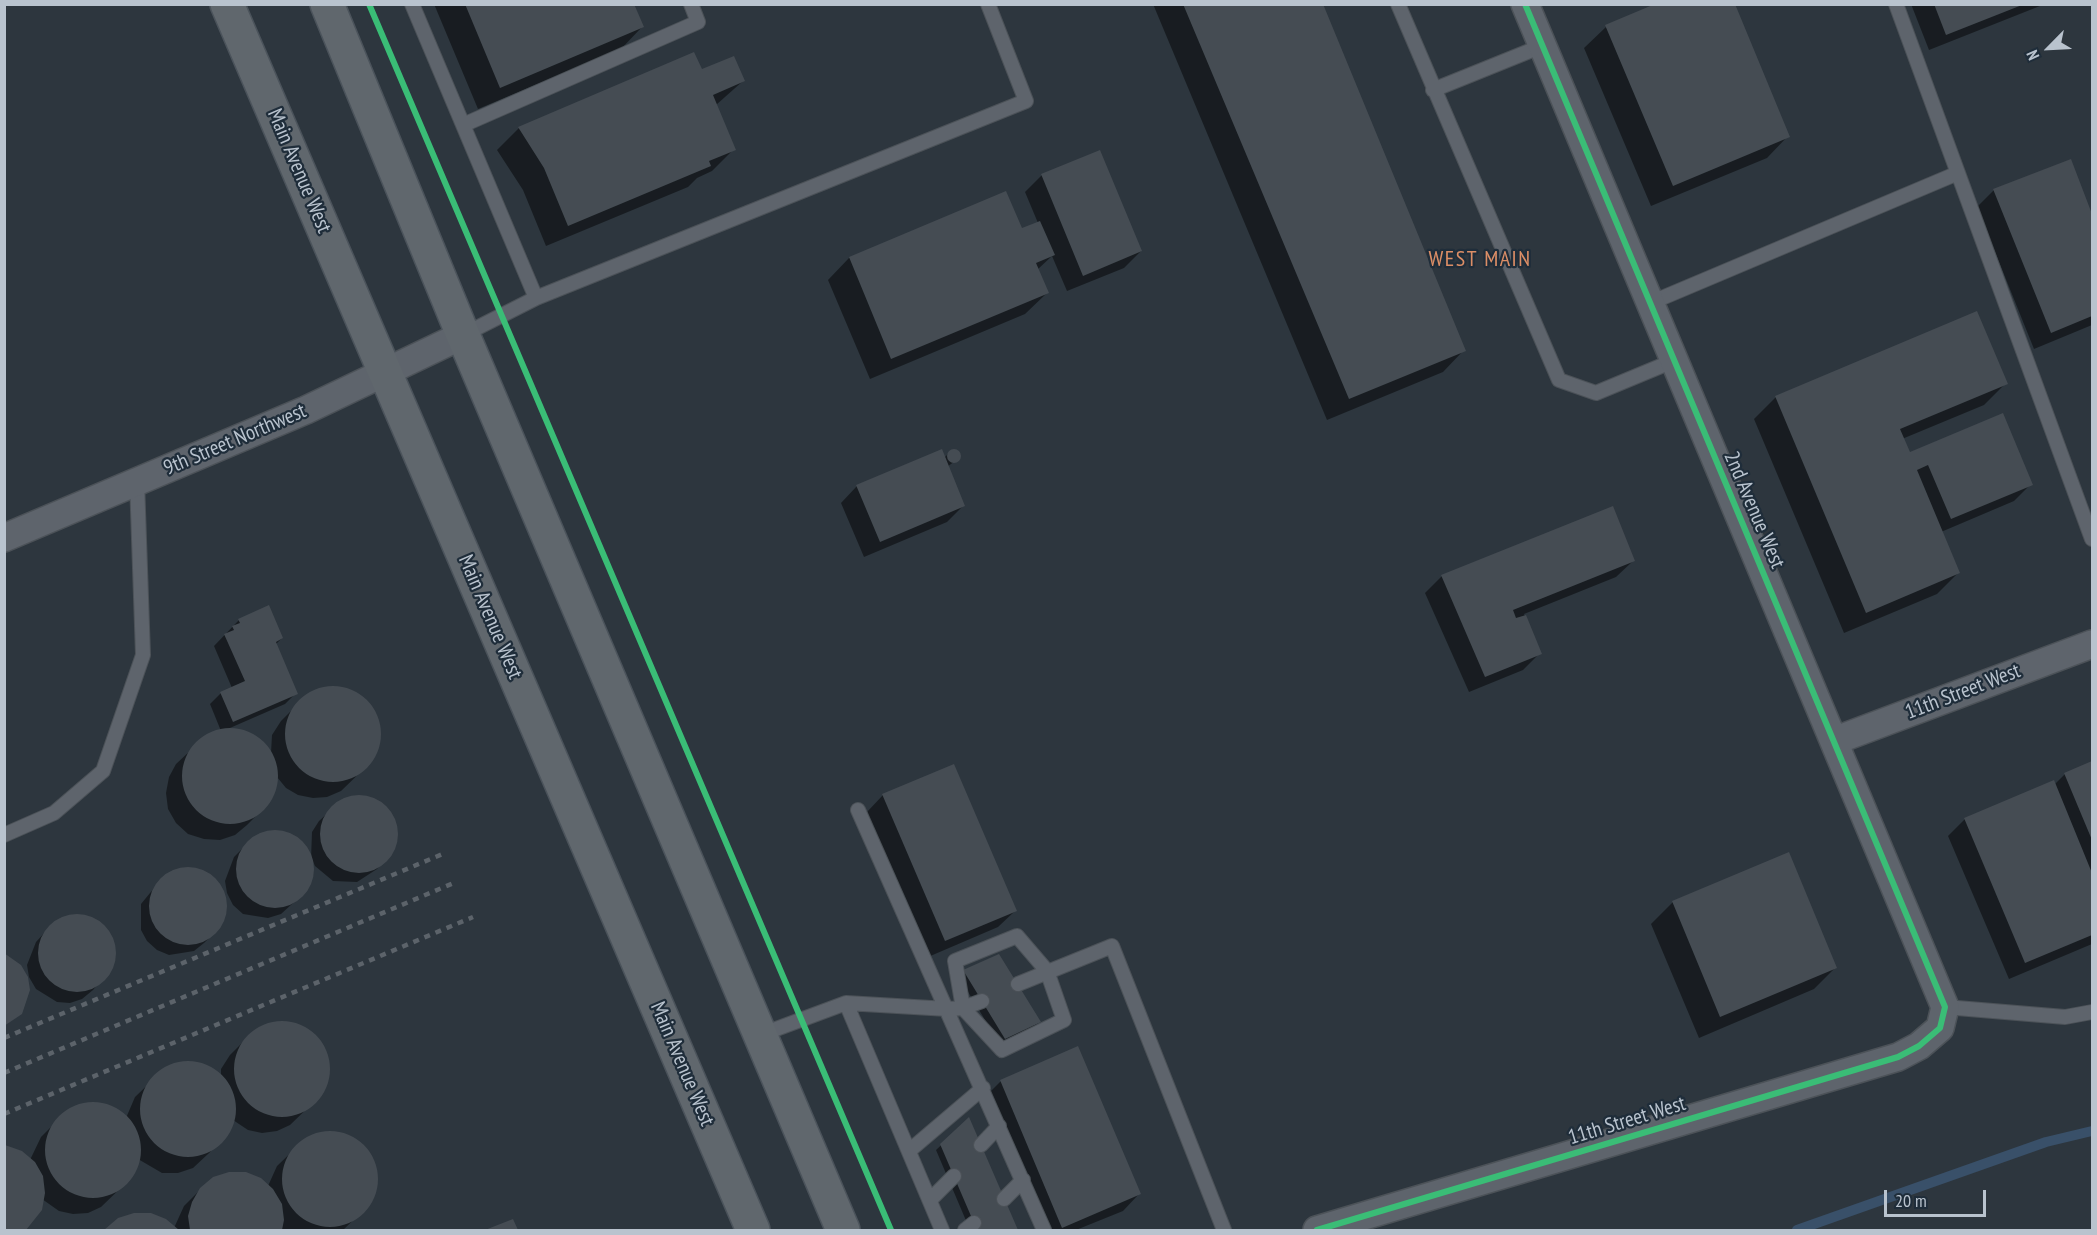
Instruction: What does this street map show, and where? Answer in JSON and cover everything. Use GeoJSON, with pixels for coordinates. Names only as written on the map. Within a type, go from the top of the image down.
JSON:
{"type":"FeatureCollection","features":[{"type":"Feature","properties":{"kind":"main road","name":"Main Avenue West"},"geometry":{"type":"LineString","coordinates":[[227,4],[753,1230]]}},
{"type":"Feature","properties":{"kind":"main road"},"geometry":{"type":"LineString","coordinates":[[327,4],[463,335],[843,1230]]}},
{"type":"Feature","properties":{"kind":"street","name":"2nd Avenue West"},"geometry":{"type":"LineString","coordinates":[[1525,4],[1834,741],[1943,1017]]}},
{"type":"Feature","properties":{"kind":"street","name":"9th Street Northwest"},"geometry":{"type":"LineString","coordinates":[[4,538],[306,411],[463,335]]}},
{"type":"Feature","properties":{"kind":"street","name":"11th Street West"},"geometry":{"type":"LineString","coordinates":[[1834,741],[2092,644]]}},
{"type":"Feature","properties":{"kind":"street","name":"11th Street West"},"geometry":{"type":"LineString","coordinates":[[1317,1230],[1898,1057],[1919,1046],[1943,1017]]}},
{"type":"Feature","properties":{"kind":"lane"},"geometry":{"type":"LineString","coordinates":[[412,4],[536,298]]}},
{"type":"Feature","properties":{"kind":"lane"},"geometry":{"type":"LineString","coordinates":[[463,125],[698,22],[691,4]]}},
{"type":"Feature","properties":{"kind":"lane"},"geometry":{"type":"LineString","coordinates":[[463,335],[536,298],[1026,101],[988,4]]}},
{"type":"Feature","properties":{"kind":"lane"},"geometry":{"type":"LineString","coordinates":[[1398,4],[1432,90],[1559,380],[1596,393],[1673,360]]}},
{"type":"Feature","properties":{"kind":"lane"},"geometry":{"type":"LineString","coordinates":[[1896,4],[2092,539]]}},
{"type":"Feature","properties":{"kind":"lane"},"geometry":{"type":"LineString","coordinates":[[1432,90],[1542,46]]}},
{"type":"Feature","properties":{"kind":"lane"},"geometry":{"type":"LineString","coordinates":[[1650,303],[1958,173]]}},
{"type":"Feature","properties":{"kind":"lane"},"geometry":{"type":"LineString","coordinates":[[4,835],[54,813],[103,771],[143,655],[137,481]]}},
{"type":"Feature","properties":{"kind":"lane"},"geometry":{"type":"LineString","coordinates":[[858,810],[1044,1230]]}},
{"type":"Feature","properties":{"kind":"lane"},"geometry":{"type":"LineString","coordinates":[[1017,936],[1047,971],[1064,1020],[1002,1050],[963,1008],[955,961],[1017,936]]}},
{"type":"Feature","properties":{"kind":"lane"},"geometry":{"type":"LineString","coordinates":[[1018,984],[1112,946],[1224,1230]]}},
{"type":"Feature","properties":{"kind":"lane"},"geometry":{"type":"LineString","coordinates":[[760,1035],[846,1003],[948,1009],[963,1008],[982,1001]]}},
{"type":"Feature","properties":{"kind":"lane"},"geometry":{"type":"LineString","coordinates":[[846,1003],[942,1230]]}},
{"type":"Feature","properties":{"kind":"lane"},"geometry":{"type":"LineString","coordinates":[[1943,1017],[2065,1017],[2092,1012]]}},
{"type":"Feature","properties":{"kind":"lane"},"geometry":{"type":"LineString","coordinates":[[909,1151],[983,1088]]}},
{"type":"Feature","properties":{"kind":"lane"},"geometry":{"type":"LineString","coordinates":[[981,1145],[999,1126]]}},
{"type":"Feature","properties":{"kind":"lane"},"geometry":{"type":"LineString","coordinates":[[930,1200],[954,1176]]}},
{"type":"Feature","properties":{"kind":"lane"},"geometry":{"type":"LineString","coordinates":[[1004,1199],[1023,1180]]}},
{"type":"Feature","properties":{"kind":"building"},"geometry":{"type":"Polygon","coordinates":[[[465,4],[634,4],[644,27],[500,88],[465,4]]]}},
{"type":"Feature","properties":{"kind":"building"},"geometry":{"type":"Polygon","coordinates":[[[1183,4],[1323,4],[1466,351],[1349,399],[1183,4]]]}},
{"type":"Feature","properties":{"kind":"building"},"geometry":{"type":"Polygon","coordinates":[[[1655,4],[1735,4],[1790,137],[1673,186],[1605,25],[1655,4]]]}},
{"type":"Feature","properties":{"kind":"building"},"geometry":{"type":"Polygon","coordinates":[[[1934,4],[2022,4],[2022,5],[1946,35],[1934,4]]]}},
{"type":"Feature","properties":{"kind":"building"},"geometry":{"type":"Polygon","coordinates":[[[694,52],[702,69],[734,56],[745,81],[713,95],[736,150],[709,161],[711,166],[568,226],[544,168],[518,127],[694,52]]]}},
{"type":"Feature","properties":{"kind":"building"},"geometry":{"type":"Polygon","coordinates":[[[1100,150],[1142,251],[1083,276],[1041,174],[1100,150]]]}},
{"type":"Feature","properties":{"kind":"building"},"geometry":{"type":"Polygon","coordinates":[[[2071,159],[2092,214],[2092,316],[2051,333],[1993,189],[2071,159]]]}},
{"type":"Feature","properties":{"kind":"building"},"geometry":{"type":"Polygon","coordinates":[[[1006,191],[1022,228],[1040,221],[1055,255],[1036,263],[1049,293],[891,359],[849,257],[1006,191]]]}},
{"type":"Feature","properties":{"kind":"building"},"geometry":{"type":"Polygon","coordinates":[[[1977,311],[2008,384],[1900,429],[1910,452],[2003,413],[2033,485],[1951,519],[1928,465],[1917,470],[1960,573],[1866,613],[1775,396],[1977,311]]]}},
{"type":"Feature","properties":{"kind":"building"},"geometry":{"type":"Polygon","coordinates":[[[942,449],[965,506],[880,542],[856,485],[942,449]]]}},
{"type":"Feature","properties":{"kind":"building"},"geometry":{"type":"Polygon","coordinates":[[[954,449],[959,451],[961,456],[959,461],[954,463],[949,461],[947,456],[949,451],[954,449]]]}},
{"type":"Feature","properties":{"kind":"building"},"geometry":{"type":"Polygon","coordinates":[[[1613,506],[1635,561],[1513,610],[1516,618],[1526,615],[1542,654],[1485,677],[1441,575],[1613,506]]]}},
{"type":"Feature","properties":{"kind":"building"},"geometry":{"type":"Polygon","coordinates":[[[269,605],[283,638],[276,642],[298,694],[233,722],[220,692],[245,681],[224,634],[234,630],[232,626],[240,623],[238,619],[269,605]]]}},
{"type":"Feature","properties":{"kind":"building"},"geometry":{"type":"Polygon","coordinates":[[[333,686],[351,690],[367,700],[377,716],[381,734],[377,752],[367,768],[351,778],[333,782],[315,778],[299,768],[289,752],[285,734],[289,716],[299,700],[315,690],[333,686]]]}},
{"type":"Feature","properties":{"kind":"building"},"geometry":{"type":"Polygon","coordinates":[[[230,728],[248,732],[264,742],[274,758],[278,776],[274,794],[264,810],[248,820],[230,824],[212,820],[196,810],[186,794],[182,776],[186,758],[196,742],[212,732],[230,728]]]}},
{"type":"Feature","properties":{"kind":"building"},"geometry":{"type":"Polygon","coordinates":[[[2092,761],[2092,840],[2064,773],[2092,761]]]}},
{"type":"Feature","properties":{"kind":"building"},"geometry":{"type":"Polygon","coordinates":[[[954,764],[1017,911],[945,941],[882,794],[954,764]]]}},
{"type":"Feature","properties":{"kind":"building"},"geometry":{"type":"Polygon","coordinates":[[[2054,780],[2092,873],[2092,935],[2025,963],[1964,818],[2054,780]]]}},
{"type":"Feature","properties":{"kind":"building"},"geometry":{"type":"Polygon","coordinates":[[[359,795],[374,798],[391,812],[398,834],[395,849],[381,866],[359,873],[344,870],[327,856],[320,834],[323,819],[337,802],[359,795]]]}},
{"type":"Feature","properties":{"kind":"building"},"geometry":{"type":"Polygon","coordinates":[[[275,830],[290,833],[302,842],[311,854],[314,869],[311,884],[302,896],[290,905],[275,908],[260,905],[248,896],[239,884],[236,869],[239,854],[248,842],[260,833],[275,830]]]}},
{"type":"Feature","properties":{"kind":"building"},"geometry":{"type":"Polygon","coordinates":[[[1789,852],[1837,968],[1720,1017],[1672,901],[1789,852]]]}},
{"type":"Feature","properties":{"kind":"building"},"geometry":{"type":"Polygon","coordinates":[[[188,867],[203,870],[215,879],[224,891],[227,906],[224,921],[215,933],[203,942],[188,945],[173,942],[161,933],[152,921],[149,906],[152,891],[161,879],[173,870],[188,867]]]}},
{"type":"Feature","properties":{"kind":"building"},"geometry":{"type":"Polygon","coordinates":[[[77,914],[92,917],[104,926],[113,938],[116,953],[113,968],[104,980],[92,989],[77,992],[62,989],[50,980],[41,968],[38,953],[41,938],[50,926],[62,917],[77,914]]]}},
{"type":"Feature","properties":{"kind":"building"},"geometry":{"type":"Polygon","coordinates":[[[4,953],[21,965],[28,977],[30,990],[22,1014],[4,1026],[4,953]]]}},
{"type":"Feature","properties":{"kind":"building"},"geometry":{"type":"Polygon","coordinates":[[[999,954],[1041,1022],[1005,1039],[963,970],[999,954]]]}},
{"type":"Feature","properties":{"kind":"building"},"geometry":{"type":"Polygon","coordinates":[[[282,1021],[300,1025],[316,1035],[326,1051],[330,1069],[326,1087],[316,1103],[300,1113],[282,1117],[264,1113],[248,1103],[238,1087],[234,1069],[238,1051],[248,1035],[264,1025],[282,1021]]]}},
{"type":"Feature","properties":{"kind":"building"},"geometry":{"type":"Polygon","coordinates":[[[1078,1046],[1141,1194],[1062,1228],[1000,1080],[1078,1046]]]}},
{"type":"Feature","properties":{"kind":"building"},"geometry":{"type":"Polygon","coordinates":[[[188,1061],[206,1065],[222,1075],[232,1091],[236,1109],[232,1127],[222,1143],[206,1153],[188,1157],[170,1153],[154,1143],[144,1127],[140,1109],[144,1091],[154,1075],[170,1065],[188,1061]]]}},
{"type":"Feature","properties":{"kind":"building"},"geometry":{"type":"Polygon","coordinates":[[[93,1102],[111,1106],[127,1116],[137,1132],[141,1150],[137,1168],[127,1184],[111,1194],[93,1198],[75,1194],[59,1184],[49,1168],[45,1150],[49,1132],[59,1116],[75,1106],[93,1102]]]}},
{"type":"Feature","properties":{"kind":"building"},"geometry":{"type":"Polygon","coordinates":[[[969,1117],[1018,1230],[977,1230],[940,1144],[969,1117]]]}},
{"type":"Feature","properties":{"kind":"building"},"geometry":{"type":"Polygon","coordinates":[[[330,1131],[348,1135],[364,1145],[374,1161],[378,1179],[374,1197],[364,1213],[348,1223],[330,1227],[312,1223],[296,1213],[286,1197],[282,1179],[286,1161],[296,1145],[312,1135],[330,1131]]]}},
{"type":"Feature","properties":{"kind":"building"},"geometry":{"type":"Polygon","coordinates":[[[5,1145],[22,1151],[35,1162],[43,1176],[45,1193],[42,1210],[26,1230],[5,1230],[5,1145]]]}},
{"type":"Feature","properties":{"kind":"building"},"geometry":{"type":"Polygon","coordinates":[[[229,1172],[246,1172],[261,1178],[273,1189],[282,1204],[284,1220],[282,1230],[190,1230],[188,1216],[192,1202],[200,1188],[213,1177],[229,1172]]]}},
{"type":"Feature","properties":{"kind":"building"},"geometry":{"type":"Polygon","coordinates":[[[134,1213],[151,1213],[166,1219],[179,1230],[104,1230],[118,1218],[134,1213]]]}},
{"type":"Feature","properties":{"kind":"building"},"geometry":{"type":"Polygon","coordinates":[[[513,1219],[518,1230],[485,1230],[513,1219]]]}},
{"type":"Feature","properties":{"kind":"waterway"},"geometry":{"type":"LineString","coordinates":[[1797,1230],[2046,1142],[2092,1131]]}},
{"type":"Feature","properties":{"kind":"railway"},"geometry":{"type":"LineString","coordinates":[[4,1038],[445,853]]}},
{"type":"Feature","properties":{"kind":"railway"},"geometry":{"type":"LineString","coordinates":[[4,1073],[456,882]]}},
{"type":"Feature","properties":{"kind":"railway"},"geometry":{"type":"LineString","coordinates":[[4,1114],[473,917]]}},
{"type":"Feature","properties":{"kind":"cycle path"},"geometry":{"type":"LineString","coordinates":[[369,4],[891,1230]]}},
{"type":"Feature","properties":{"kind":"cycle path"},"geometry":{"type":"LineString","coordinates":[[1317,1230],[1898,1057],[1919,1046],[1940,1028],[1945,1007],[1525,4]]}},
{"type":"Feature","properties":{"kind":"district","name":"WEST MAIN"},"geometry":{"type":"Point","coordinates":[1480,260]}}]}
